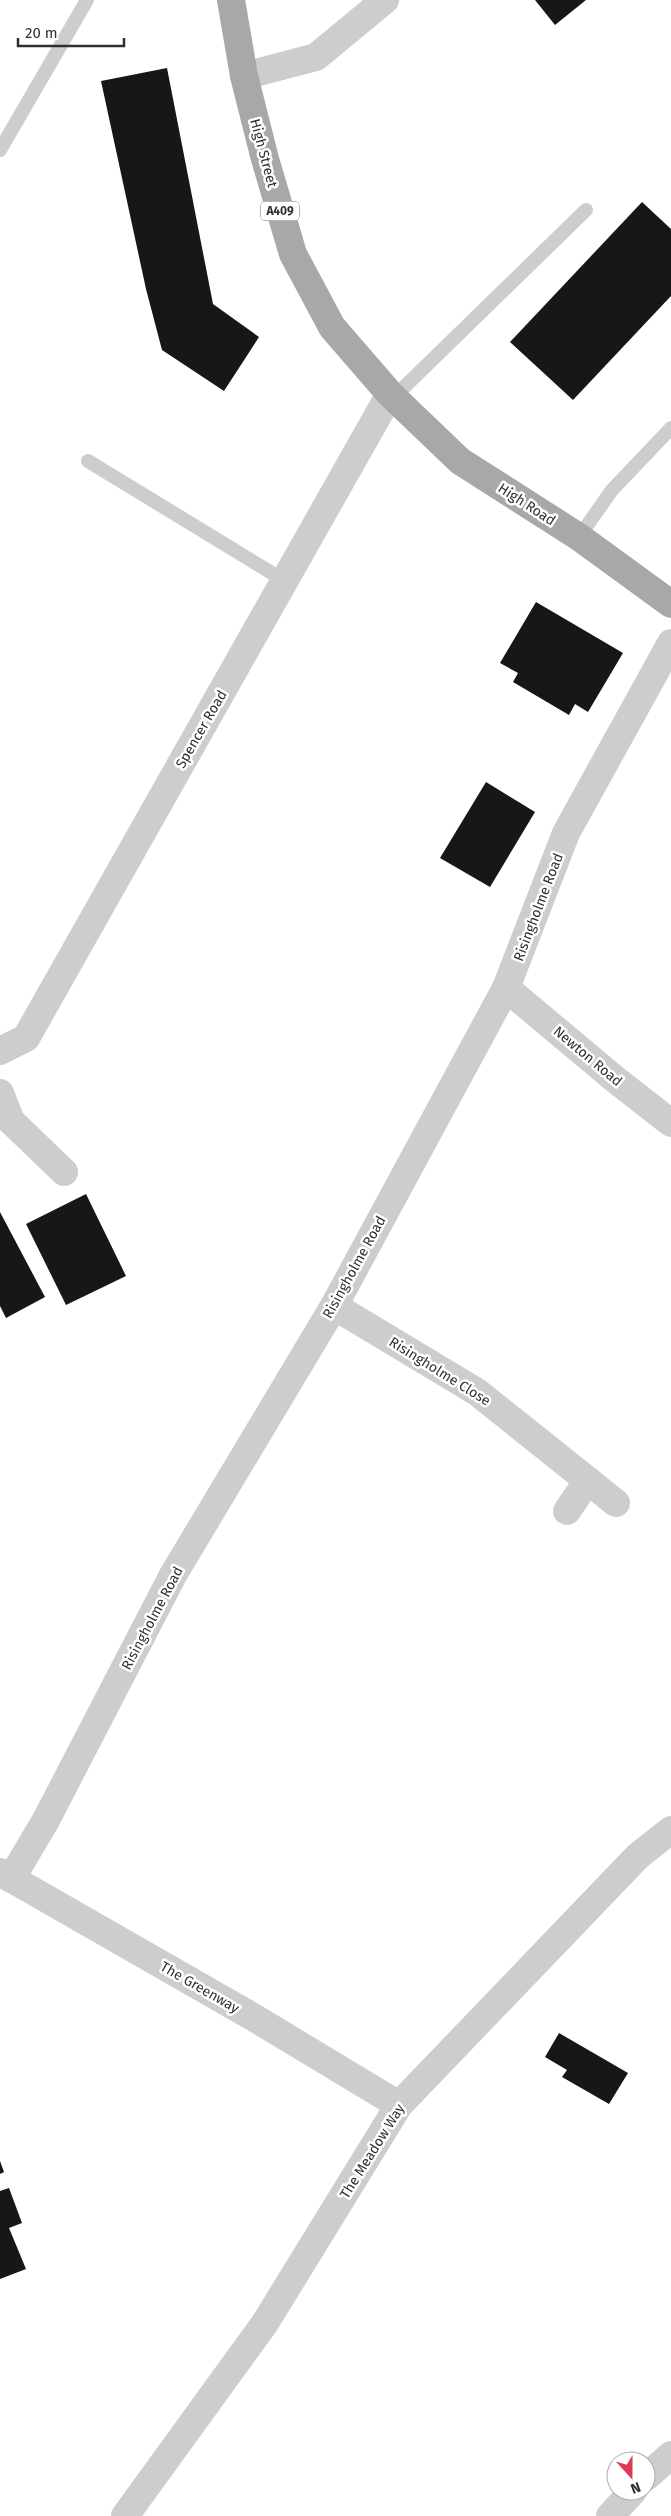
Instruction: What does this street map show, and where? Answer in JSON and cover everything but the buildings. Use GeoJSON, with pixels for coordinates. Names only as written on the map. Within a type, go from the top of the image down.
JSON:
{"type":"FeatureCollection","features":[{"type":"Feature","properties":{"kind":"main road","name":"High Street"},"geometry":{"type":"LineString","coordinates":[[231,0],[244,76],[264,159],[293,254],[332,328],[392,396]]}},
{"type":"Feature","properties":{"kind":"main road","name":"High Road"},"geometry":{"type":"LineString","coordinates":[[392,396],[460,461],[579,537],[671,604]]}},
{"type":"Feature","properties":{"kind":"street"},"geometry":{"type":"LineString","coordinates":[[244,76],[316,56],[385,0]]}},
{"type":"Feature","properties":{"kind":"street","name":"Spencer Road"},"geometry":{"type":"LineString","coordinates":[[0,1051],[26,1038],[392,396]]}},
{"type":"Feature","properties":{"kind":"street","name":"Risingholme Road"},"geometry":{"type":"LineString","coordinates":[[6,1875],[46,1820],[173,1575],[334,1306],[506,988],[566,833],[671,643]]}},
{"type":"Feature","properties":{"kind":"street","name":"Newton Road"},"geometry":{"type":"LineString","coordinates":[[506,988],[616,1080],[671,1123]]}},
{"type":"Feature","properties":{"kind":"street"},"geometry":{"type":"LineString","coordinates":[[0,1093],[11,1121],[64,1172]]}},
{"type":"Feature","properties":{"kind":"street","name":"Risingholme Close"},"geometry":{"type":"LineString","coordinates":[[334,1306],[477,1392],[616,1503]]}},
{"type":"Feature","properties":{"kind":"street"},"geometry":{"type":"LineString","coordinates":[[567,1511],[588,1480]]}},
{"type":"Feature","properties":{"kind":"street","name":"The Meadow Way"},"geometry":{"type":"LineString","coordinates":[[125,2516],[265,2323],[399,2105],[638,1856],[671,1830]]}},
{"type":"Feature","properties":{"kind":"street","name":"The Greenway"},"geometry":{"type":"LineString","coordinates":[[6,1875],[253,2017],[399,2105]]}},
{"type":"Feature","properties":{"kind":"street"},"geometry":{"type":"LineString","coordinates":[[656,2468],[671,2455]]}},
{"type":"Feature","properties":{"kind":"street"},"geometry":{"type":"LineString","coordinates":[[610,2516],[624,2501]]}},
{"type":"Feature","properties":{"kind":"lane"},"geometry":{"type":"LineString","coordinates":[[0,150],[87,0]]}},
{"type":"Feature","properties":{"kind":"lane"},"geometry":{"type":"LineString","coordinates":[[392,396],[586,210]]}},
{"type":"Feature","properties":{"kind":"lane"},"geometry":{"type":"LineString","coordinates":[[579,537],[612,490],[671,428]]}},
{"type":"Feature","properties":{"kind":"lane"},"geometry":{"type":"LineString","coordinates":[[88,461],[285,581]]}}]}
